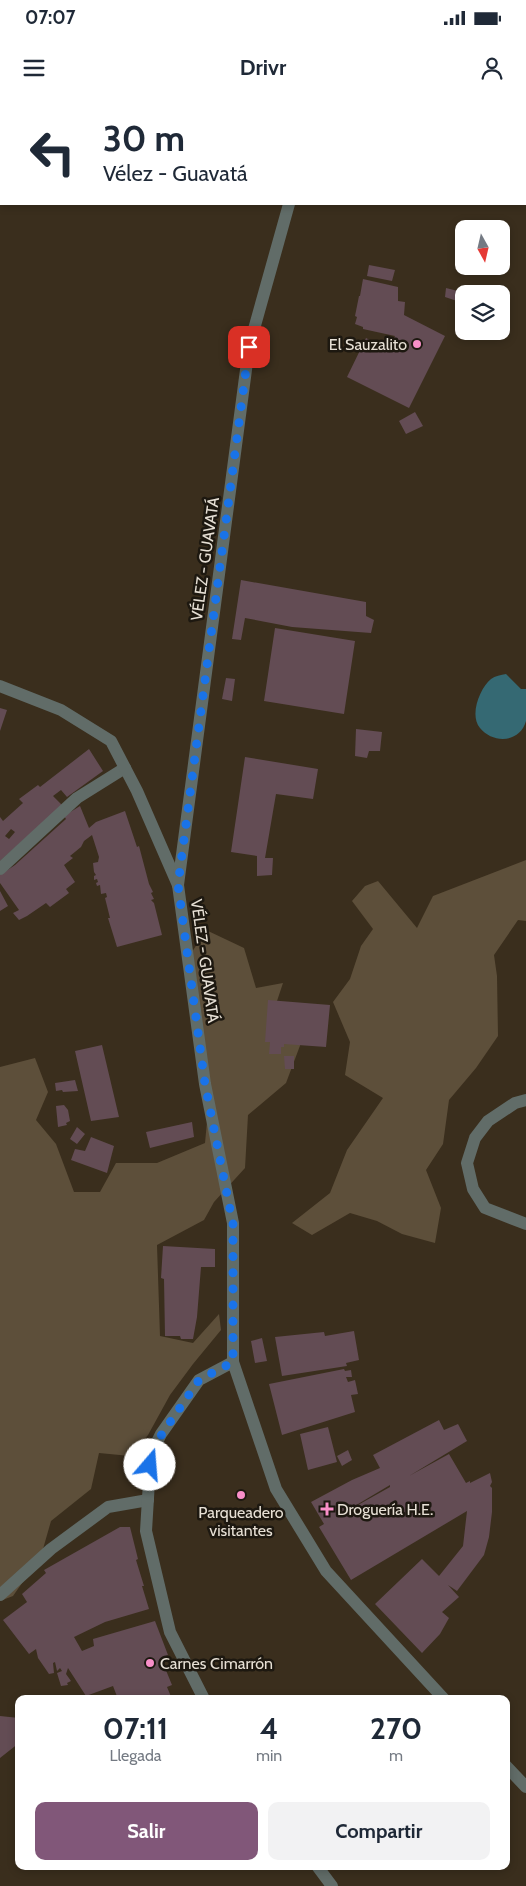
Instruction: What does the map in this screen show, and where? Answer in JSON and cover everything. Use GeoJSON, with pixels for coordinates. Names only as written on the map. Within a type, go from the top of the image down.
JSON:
{"type":"FeatureCollection","features":[{"type":"Feature","properties":{"kind":"street","name":"VÉLEZ - GUAVATÁ"},"geometry":{"type":"LineString","coordinates":[[289,205],[249,347],[178,885],[205,1084],[233,1224],[233,1362],[276,1489],[326,1571],[440,1695]]}},
{"type":"Feature","properties":{"kind":"street"},"geometry":{"type":"LineString","coordinates":[[0,686],[61,710],[111,741],[137,791],[178,885]]}},
{"type":"Feature","properties":{"kind":"street"},"geometry":{"type":"LineString","coordinates":[[0,869],[77,798],[125,768]]}},
{"type":"Feature","properties":{"kind":"street"},"geometry":{"type":"LineString","coordinates":[[526,1100],[516,1103],[488,1121],[474,1138],[467,1163],[473,1189],[485,1208],[526,1224]]}},
{"type":"Feature","properties":{"kind":"street"},"geometry":{"type":"LineString","coordinates":[[202,1695],[170,1632],[146,1531],[150,1465],[154,1448],[162,1434],[199,1380],[233,1362]]}},
{"type":"Feature","properties":{"kind":"street"},"geometry":{"type":"LineString","coordinates":[[0,1594],[51,1549],[108,1507],[148,1500]]}},
{"type":"Feature","properties":{"kind":"street"},"geometry":{"type":"LineString","coordinates":[[510,1770],[526,1787]]}},
{"type":"Feature","properties":{"kind":"street"},"geometry":{"type":"LineString","coordinates":[[321,1870],[332,1886]]}},
{"type":"Feature","properties":{"kind":"shaded area"},"geometry":{"type":"Polygon","coordinates":[[[526,860],[526,921],[518,920],[494,955],[497,976],[498,1036],[476,1068],[449,1100],[443,1144],[426,1170],[441,1208],[435,1243],[402,1234],[377,1221],[350,1213],[312,1235],[292,1223],[330,1193],[347,1150],[383,1098],[345,1075],[350,1042],[333,1002],[350,979],[361,946],[373,929],[352,901],[365,886],[378,881],[417,928],[433,896],[526,860]]]}},
{"type":"Feature","properties":{"kind":"shaded area"},"geometry":{"type":"Polygon","coordinates":[[[206,930],[244,948],[256,988],[283,983],[275,1007],[301,1043],[286,1083],[248,1115],[245,1168],[214,1202],[204,1220],[157,1245],[160,1336],[193,1343],[219,1314],[221,1330],[170,1395],[148,1435],[130,1456],[99,1453],[91,1489],[51,1521],[41,1556],[13,1596],[0,1601],[0,1067],[35,1058],[48,1092],[36,1120],[56,1144],[74,1192],[100,1192],[116,1163],[157,1163],[205,1143],[210,1090],[192,952],[206,930]]]}},
{"type":"Feature","properties":{"kind":"water"},"geometry":{"type":"Polygon","coordinates":[[[506,674],[521,689],[526,689],[526,721],[518,734],[506,739],[499,739],[485,733],[480,728],[477,723],[476,709],[477,702],[487,683],[494,677],[506,674]]]}},
{"type":"Feature","properties":{"kind":"building"},"geometry":{"type":"Polygon","coordinates":[[[369,265],[395,270],[392,281],[367,276],[369,265]]]}},
{"type":"Feature","properties":{"kind":"building","name":"El Sauzalito"},"geometry":{"type":"Polygon","coordinates":[[[363,279],[398,287],[398,301],[405,302],[404,315],[445,336],[409,408],[347,377],[366,338],[389,350],[395,336],[363,329],[363,327],[355,324],[363,279]]]}},
{"type":"Feature","properties":{"kind":"building"},"geometry":{"type":"Polygon","coordinates":[[[446,288],[455,290],[455,300],[445,297],[446,288]]]}},
{"type":"Feature","properties":{"kind":"building"},"geometry":{"type":"Polygon","coordinates":[[[415,412],[423,426],[406,434],[399,421],[415,412]]]}},
{"type":"Feature","properties":{"kind":"building"},"geometry":{"type":"Polygon","coordinates":[[[241,580],[366,602],[366,616],[374,620],[371,633],[292,627],[245,618],[241,640],[232,639],[241,580]]]}},
{"type":"Feature","properties":{"kind":"building"},"geometry":{"type":"Polygon","coordinates":[[[275,628],[355,641],[344,714],[264,701],[275,628]]]}},
{"type":"Feature","properties":{"kind":"building"},"geometry":{"type":"Polygon","coordinates":[[[226,678],[235,679],[232,701],[222,699],[226,678]]]}},
{"type":"Feature","properties":{"kind":"building"},"geometry":{"type":"Polygon","coordinates":[[[0,708],[7,710],[0,731],[0,708]]]}},
{"type":"Feature","properties":{"kind":"building"},"geometry":{"type":"Polygon","coordinates":[[[356,729],[382,732],[380,751],[369,751],[367,758],[355,756],[356,729]]]}},
{"type":"Feature","properties":{"kind":"building"},"geometry":{"type":"Polygon","coordinates":[[[89,749],[103,771],[67,797],[61,790],[53,796],[62,805],[0,861],[0,817],[3,821],[23,803],[19,799],[38,785],[40,787],[89,749]],[[11,829],[5,836],[9,839],[15,832],[11,829]]]}},
{"type":"Feature","properties":{"kind":"building"},"geometry":{"type":"Polygon","coordinates":[[[245,757],[318,769],[313,799],[276,794],[265,858],[273,858],[272,875],[257,876],[257,856],[231,852],[245,757]]]}},
{"type":"Feature","properties":{"kind":"building"},"geometry":{"type":"Polygon","coordinates":[[[80,806],[89,828],[96,822],[125,811],[137,847],[139,846],[153,892],[151,893],[154,899],[151,900],[154,903],[162,935],[117,947],[108,918],[110,918],[105,898],[107,897],[106,893],[101,894],[100,885],[97,886],[96,883],[98,882],[97,879],[94,880],[96,875],[93,863],[98,862],[99,857],[92,835],[70,856],[73,858],[64,865],[75,882],[66,889],[69,893],[50,907],[46,903],[19,920],[13,913],[19,910],[0,883],[0,875],[15,865],[66,819],[64,816],[80,806]]]}},
{"type":"Feature","properties":{"kind":"building"},"geometry":{"type":"Polygon","coordinates":[[[0,891],[8,906],[0,911],[0,891]]]}},
{"type":"Feature","properties":{"kind":"building"},"geometry":{"type":"Polygon","coordinates":[[[268,1000],[330,1005],[326,1047],[284,1044],[284,1047],[281,1047],[281,1054],[269,1054],[270,1042],[265,1042],[268,1000]]]}},
{"type":"Feature","properties":{"kind":"building"},"geometry":{"type":"Polygon","coordinates":[[[102,1045],[119,1117],[91,1121],[75,1051],[102,1045]]]}},
{"type":"Feature","properties":{"kind":"building"},"geometry":{"type":"Polygon","coordinates":[[[284,1056],[294,1056],[294,1069],[285,1069],[284,1056]]]}},
{"type":"Feature","properties":{"kind":"building"},"geometry":{"type":"Polygon","coordinates":[[[75,1080],[78,1091],[56,1091],[55,1083],[75,1080]]]}},
{"type":"Feature","properties":{"kind":"building"},"geometry":{"type":"Polygon","coordinates":[[[64,1105],[68,1110],[70,1121],[66,1123],[67,1125],[58,1127],[56,1106],[64,1105]]]}},
{"type":"Feature","properties":{"kind":"building"},"geometry":{"type":"Polygon","coordinates":[[[192,1122],[194,1137],[150,1148],[146,1132],[192,1122]]]}},
{"type":"Feature","properties":{"kind":"building"},"geometry":{"type":"Polygon","coordinates":[[[77,1127],[85,1134],[77,1144],[70,1139],[77,1127]]]}},
{"type":"Feature","properties":{"kind":"building"},"geometry":{"type":"Polygon","coordinates":[[[91,1137],[114,1146],[107,1173],[71,1160],[75,1149],[85,1151],[91,1137]]]}},
{"type":"Feature","properties":{"kind":"building"},"geometry":{"type":"Polygon","coordinates":[[[163,1246],[215,1249],[215,1267],[201,1267],[197,1317],[193,1339],[181,1339],[180,1336],[165,1336],[164,1279],[161,1278],[163,1246]]]}},
{"type":"Feature","properties":{"kind":"building"},"geometry":{"type":"Polygon","coordinates":[[[354,1331],[359,1360],[346,1363],[347,1366],[282,1376],[275,1337],[324,1332],[325,1336],[354,1331]]]}},
{"type":"Feature","properties":{"kind":"building"},"geometry":{"type":"Polygon","coordinates":[[[262,1338],[267,1361],[255,1363],[251,1341],[262,1338]]]}},
{"type":"Feature","properties":{"kind":"building"},"geometry":{"type":"Polygon","coordinates":[[[344,1369],[345,1371],[351,1370],[352,1377],[346,1377],[348,1382],[355,1380],[358,1394],[351,1395],[355,1412],[282,1435],[269,1384],[344,1369]]]}},
{"type":"Feature","properties":{"kind":"building"},"geometry":{"type":"Polygon","coordinates":[[[439,1420],[444,1430],[458,1424],[467,1441],[409,1476],[449,1454],[466,1483],[470,1481],[470,1483],[490,1473],[492,1482],[490,1486],[492,1488],[492,1512],[489,1537],[484,1555],[457,1591],[448,1585],[459,1597],[442,1612],[449,1618],[440,1634],[422,1653],[375,1604],[422,1559],[439,1576],[463,1546],[467,1511],[351,1580],[319,1527],[324,1524],[311,1502],[352,1480],[380,1468],[373,1455],[439,1420]],[[390,1485],[348,1510],[349,1510],[390,1487],[390,1485]]]}},
{"type":"Feature","properties":{"kind":"building"},"geometry":{"type":"Polygon","coordinates":[[[328,1427],[337,1462],[308,1470],[300,1434],[328,1427]]]}},
{"type":"Feature","properties":{"kind":"building"},"geometry":{"type":"Polygon","coordinates":[[[348,1450],[352,1460],[342,1466],[337,1456],[348,1450]]]}},
{"type":"Feature","properties":{"kind":"building"},"geometry":{"type":"Polygon","coordinates":[[[120,1527],[130,1527],[138,1559],[136,1560],[144,1586],[142,1586],[149,1609],[105,1622],[74,1637],[82,1651],[94,1646],[93,1639],[155,1621],[168,1655],[161,1658],[172,1685],[167,1687],[170,1695],[116,1695],[113,1686],[85,1695],[68,1668],[66,1674],[71,1681],[67,1683],[68,1685],[61,1686],[57,1673],[62,1671],[60,1668],[57,1671],[55,1662],[53,1663],[54,1673],[49,1674],[38,1658],[36,1649],[29,1654],[3,1620],[27,1602],[22,1594],[46,1573],[44,1570],[120,1527]]]}},
{"type":"Feature","properties":{"kind":"building"},"geometry":{"type":"Polygon","coordinates":[[[0,1716],[15,1718],[15,1746],[0,1758],[0,1716]]]}},
{"type":"Feature","properties":{"kind":"place","name":"El Sauzalito"},"geometry":{"type":"Point","coordinates":[417,344]}},
{"type":"Feature","properties":{"kind":"place","name":"Parqueadero visitantes"},"geometry":{"type":"Point","coordinates":[241,1495]}},
{"type":"Feature","properties":{"kind":"place","name":"Droguería H.E."},"geometry":{"type":"Point","coordinates":[327,1509]}},
{"type":"Feature","properties":{"kind":"place","name":"Carnes Cimarrón"},"geometry":{"type":"Point","coordinates":[150,1663]}},
{"type":"Feature","properties":{"kind":"route"},"geometry":{"type":"LineString","coordinates":[[150,1465],[154,1448],[162,1434],[199,1380],[233,1362],[233,1224],[205,1084],[178,885],[249,347]]}}]}
